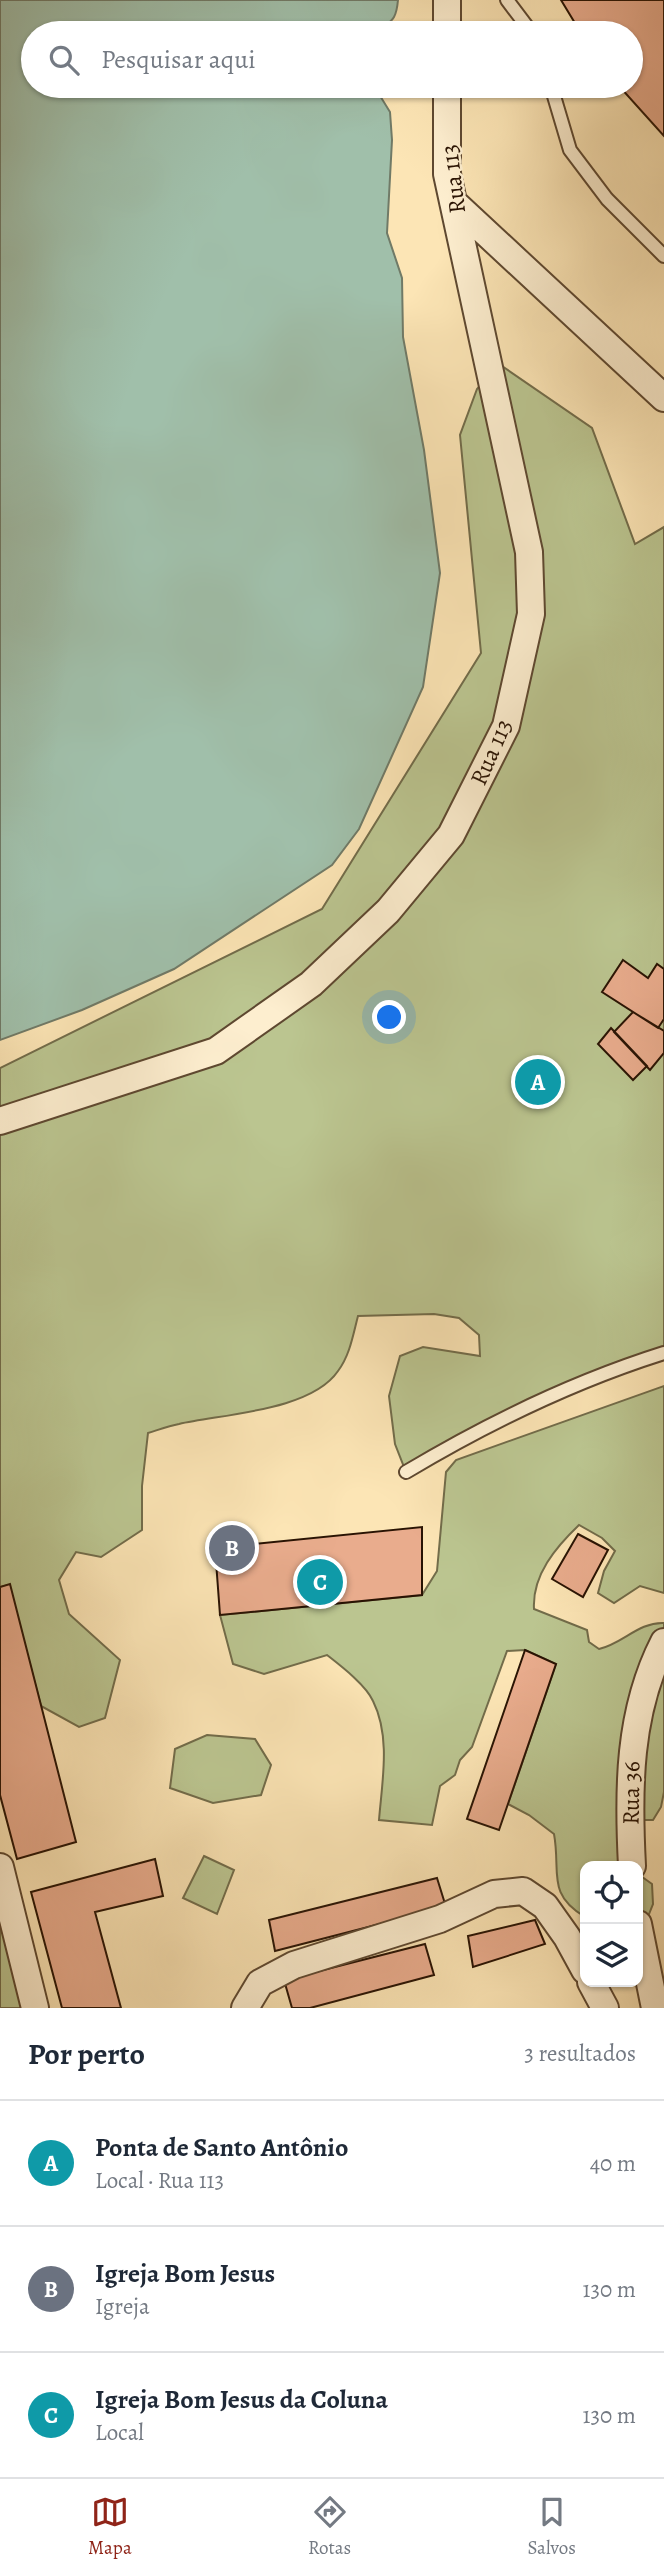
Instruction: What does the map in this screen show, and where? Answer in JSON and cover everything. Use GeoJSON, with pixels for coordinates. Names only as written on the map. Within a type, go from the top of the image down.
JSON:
{"type":"FeatureCollection","features":[{"type":"Feature","properties":{"kind":"street"},"geometry":{"type":"LineString","coordinates":[[447,0],[447,21]]}},
{"type":"Feature","properties":{"kind":"street","name":"Rua 113"},"geometry":{"type":"LineString","coordinates":[[0,1121],[216,1051],[311,984],[388,911],[451,835],[506,726],[531,614],[529,552],[447,174],[447,98]]}},
{"type":"Feature","properties":{"kind":"street"},"geometry":{"type":"LineString","coordinates":[[453,202],[664,398]]}},
{"type":"Feature","properties":{"kind":"street","name":"Rua 36"},"geometry":{"type":"LineString","coordinates":[[632,1861],[629,1801],[633,1741],[650,1668],[664,1642]]}},
{"type":"Feature","properties":{"kind":"street"},"geometry":{"type":"LineString","coordinates":[[0,1867],[35,2008]]}},
{"type":"Feature","properties":{"kind":"street"},"geometry":{"type":"LineString","coordinates":[[245,2008],[260,1983],[294,1965],[440,1919],[494,1894],[523,1891],[545,1906],[580,1961]]}},
{"type":"Feature","properties":{"kind":"street"},"geometry":{"type":"LineString","coordinates":[[643,1949],[655,2008]]}},
{"type":"Feature","properties":{"kind":"street"},"geometry":{"type":"LineString","coordinates":[[594,1987],[606,2008]]}},
{"type":"Feature","properties":{"kind":"lane"},"geometry":{"type":"LineString","coordinates":[[507,0],[523,21]]}},
{"type":"Feature","properties":{"kind":"lane"},"geometry":{"type":"LineString","coordinates":[[555,98],[570,150],[607,199],[664,256]]}},
{"type":"Feature","properties":{"kind":"lane"},"geometry":{"type":"LineString","coordinates":[[406,1472],[469,1434],[541,1398],[664,1353]]}},
{"type":"Feature","properties":{"kind":"green space"},"geometry":{"type":"Polygon","coordinates":[[[499,364],[592,428],[635,544],[664,527],[664,1353],[617,1368],[406,1472],[395,1444],[389,1396],[400,1356],[423,1347],[480,1356],[479,1335],[459,1318],[434,1314],[358,1316],[351,1345],[342,1365],[325,1384],[308,1395],[264,1409],[175,1425],[148,1433],[142,1486],[142,1530],[101,1557],[76,1552],[59,1580],[69,1614],[120,1660],[105,1718],[79,1727],[41,1706],[9,1585],[0,1587],[0,1068],[322,909],[481,653],[460,435],[477,389],[499,364]]]}},
{"type":"Feature","properties":{"kind":"green space"},"geometry":{"type":"Polygon","coordinates":[[[664,1386],[664,1593],[640,1586],[614,1603],[598,1593],[604,1571],[615,1551],[602,1538],[579,1525],[547,1562],[534,1597],[534,1609],[587,1630],[589,1642],[599,1649],[646,1626],[664,1623],[664,1792],[661,1807],[653,1820],[643,1820],[633,1861],[580,1861],[580,1913],[565,1900],[560,1891],[554,1834],[529,1815],[508,1804],[556,1664],[525,1650],[507,1651],[472,1747],[460,1760],[455,1775],[440,1786],[432,1825],[379,1820],[383,1775],[382,1729],[373,1701],[353,1676],[327,1655],[264,1674],[233,1664],[220,1615],[422,1595],[437,1571],[446,1472],[456,1460],[664,1386]]]}},
{"type":"Feature","properties":{"kind":"green space"},"geometry":{"type":"Polygon","coordinates":[[[207,1735],[255,1739],[271,1765],[261,1795],[213,1803],[170,1788],[175,1749],[207,1735]]]}},
{"type":"Feature","properties":{"kind":"green space"},"geometry":{"type":"Polygon","coordinates":[[[204,1856],[234,1870],[217,1914],[183,1898],[204,1856]]]}},
{"type":"Feature","properties":{"kind":"green space"},"geometry":{"type":"Polygon","coordinates":[[[0,1869],[35,2008],[0,2008],[0,1869]]]}},
{"type":"Feature","properties":{"kind":"green space"},"geometry":{"type":"Polygon","coordinates":[[[643,1878],[652,1884],[653,1904],[647,1919],[643,1921],[643,1878]]]}},
{"type":"Feature","properties":{"kind":"shaded area"},"geometry":{"type":"Polygon","coordinates":[[[0,0],[398,0],[391,21],[21,21],[21,98],[381,98],[390,112],[392,140],[387,233],[402,278],[403,337],[424,450],[440,573],[423,687],[359,829],[332,865],[174,969],[82,1010],[0,1040],[0,0]]]}},
{"type":"Feature","properties":{"kind":"building"},"geometry":{"type":"Polygon","coordinates":[[[561,0],[664,0],[664,136],[630,98],[643,98],[643,21],[574,21],[561,0]]]}},
{"type":"Feature","properties":{"kind":"building"},"geometry":{"type":"Polygon","coordinates":[[[623,960],[648,978],[657,964],[664,969],[664,1019],[658,1028],[602,992],[623,960]]]}},
{"type":"Feature","properties":{"kind":"building"},"geometry":{"type":"Polygon","coordinates":[[[633,1012],[664,1031],[664,1053],[650,1070],[614,1032],[633,1012]]]}},
{"type":"Feature","properties":{"kind":"building"},"geometry":{"type":"Polygon","coordinates":[[[611,1028],[647,1066],[633,1080],[598,1044],[611,1028]]]}},
{"type":"Feature","properties":{"kind":"building"},"geometry":{"type":"Polygon","coordinates":[[[422,1527],[422,1595],[220,1615],[215,1548],[422,1527]]]}},
{"type":"Feature","properties":{"kind":"building"},"geometry":{"type":"Polygon","coordinates":[[[578,1534],[608,1550],[583,1597],[552,1579],[578,1534]]]}},
{"type":"Feature","properties":{"kind":"building"},"geometry":{"type":"Polygon","coordinates":[[[10,1584],[76,1842],[17,1859],[0,1795],[0,1587],[10,1584]]]}},
{"type":"Feature","properties":{"kind":"building"},"geometry":{"type":"Polygon","coordinates":[[[525,1650],[556,1664],[499,1830],[467,1819],[525,1650]]]}},
{"type":"Feature","properties":{"kind":"building"},"geometry":{"type":"Polygon","coordinates":[[[155,1859],[163,1896],[95,1912],[121,2008],[62,2008],[31,1892],[155,1859]]]}},
{"type":"Feature","properties":{"kind":"building"},"geometry":{"type":"Polygon","coordinates":[[[437,1878],[446,1907],[275,1951],[269,1920],[437,1878]]]}},
{"type":"Feature","properties":{"kind":"building"},"geometry":{"type":"Polygon","coordinates":[[[535,1920],[545,1944],[473,1967],[468,1936],[535,1920]]]}},
{"type":"Feature","properties":{"kind":"building"},"geometry":{"type":"Polygon","coordinates":[[[425,1944],[434,1975],[310,2008],[292,2008],[284,1980],[425,1944]]]}},
{"type":"Feature","properties":{"kind":"place","name":"Ponta de Santo Antônio"},"geometry":{"type":"Point","coordinates":[538,1082]}},
{"type":"Feature","properties":{"kind":"place","name":"Igreja Bom Jesus"},"geometry":{"type":"Point","coordinates":[232,1548]}},
{"type":"Feature","properties":{"kind":"place","name":"Igreja Bom Jesus da Coluna"},"geometry":{"type":"Point","coordinates":[320,1582]}}]}
